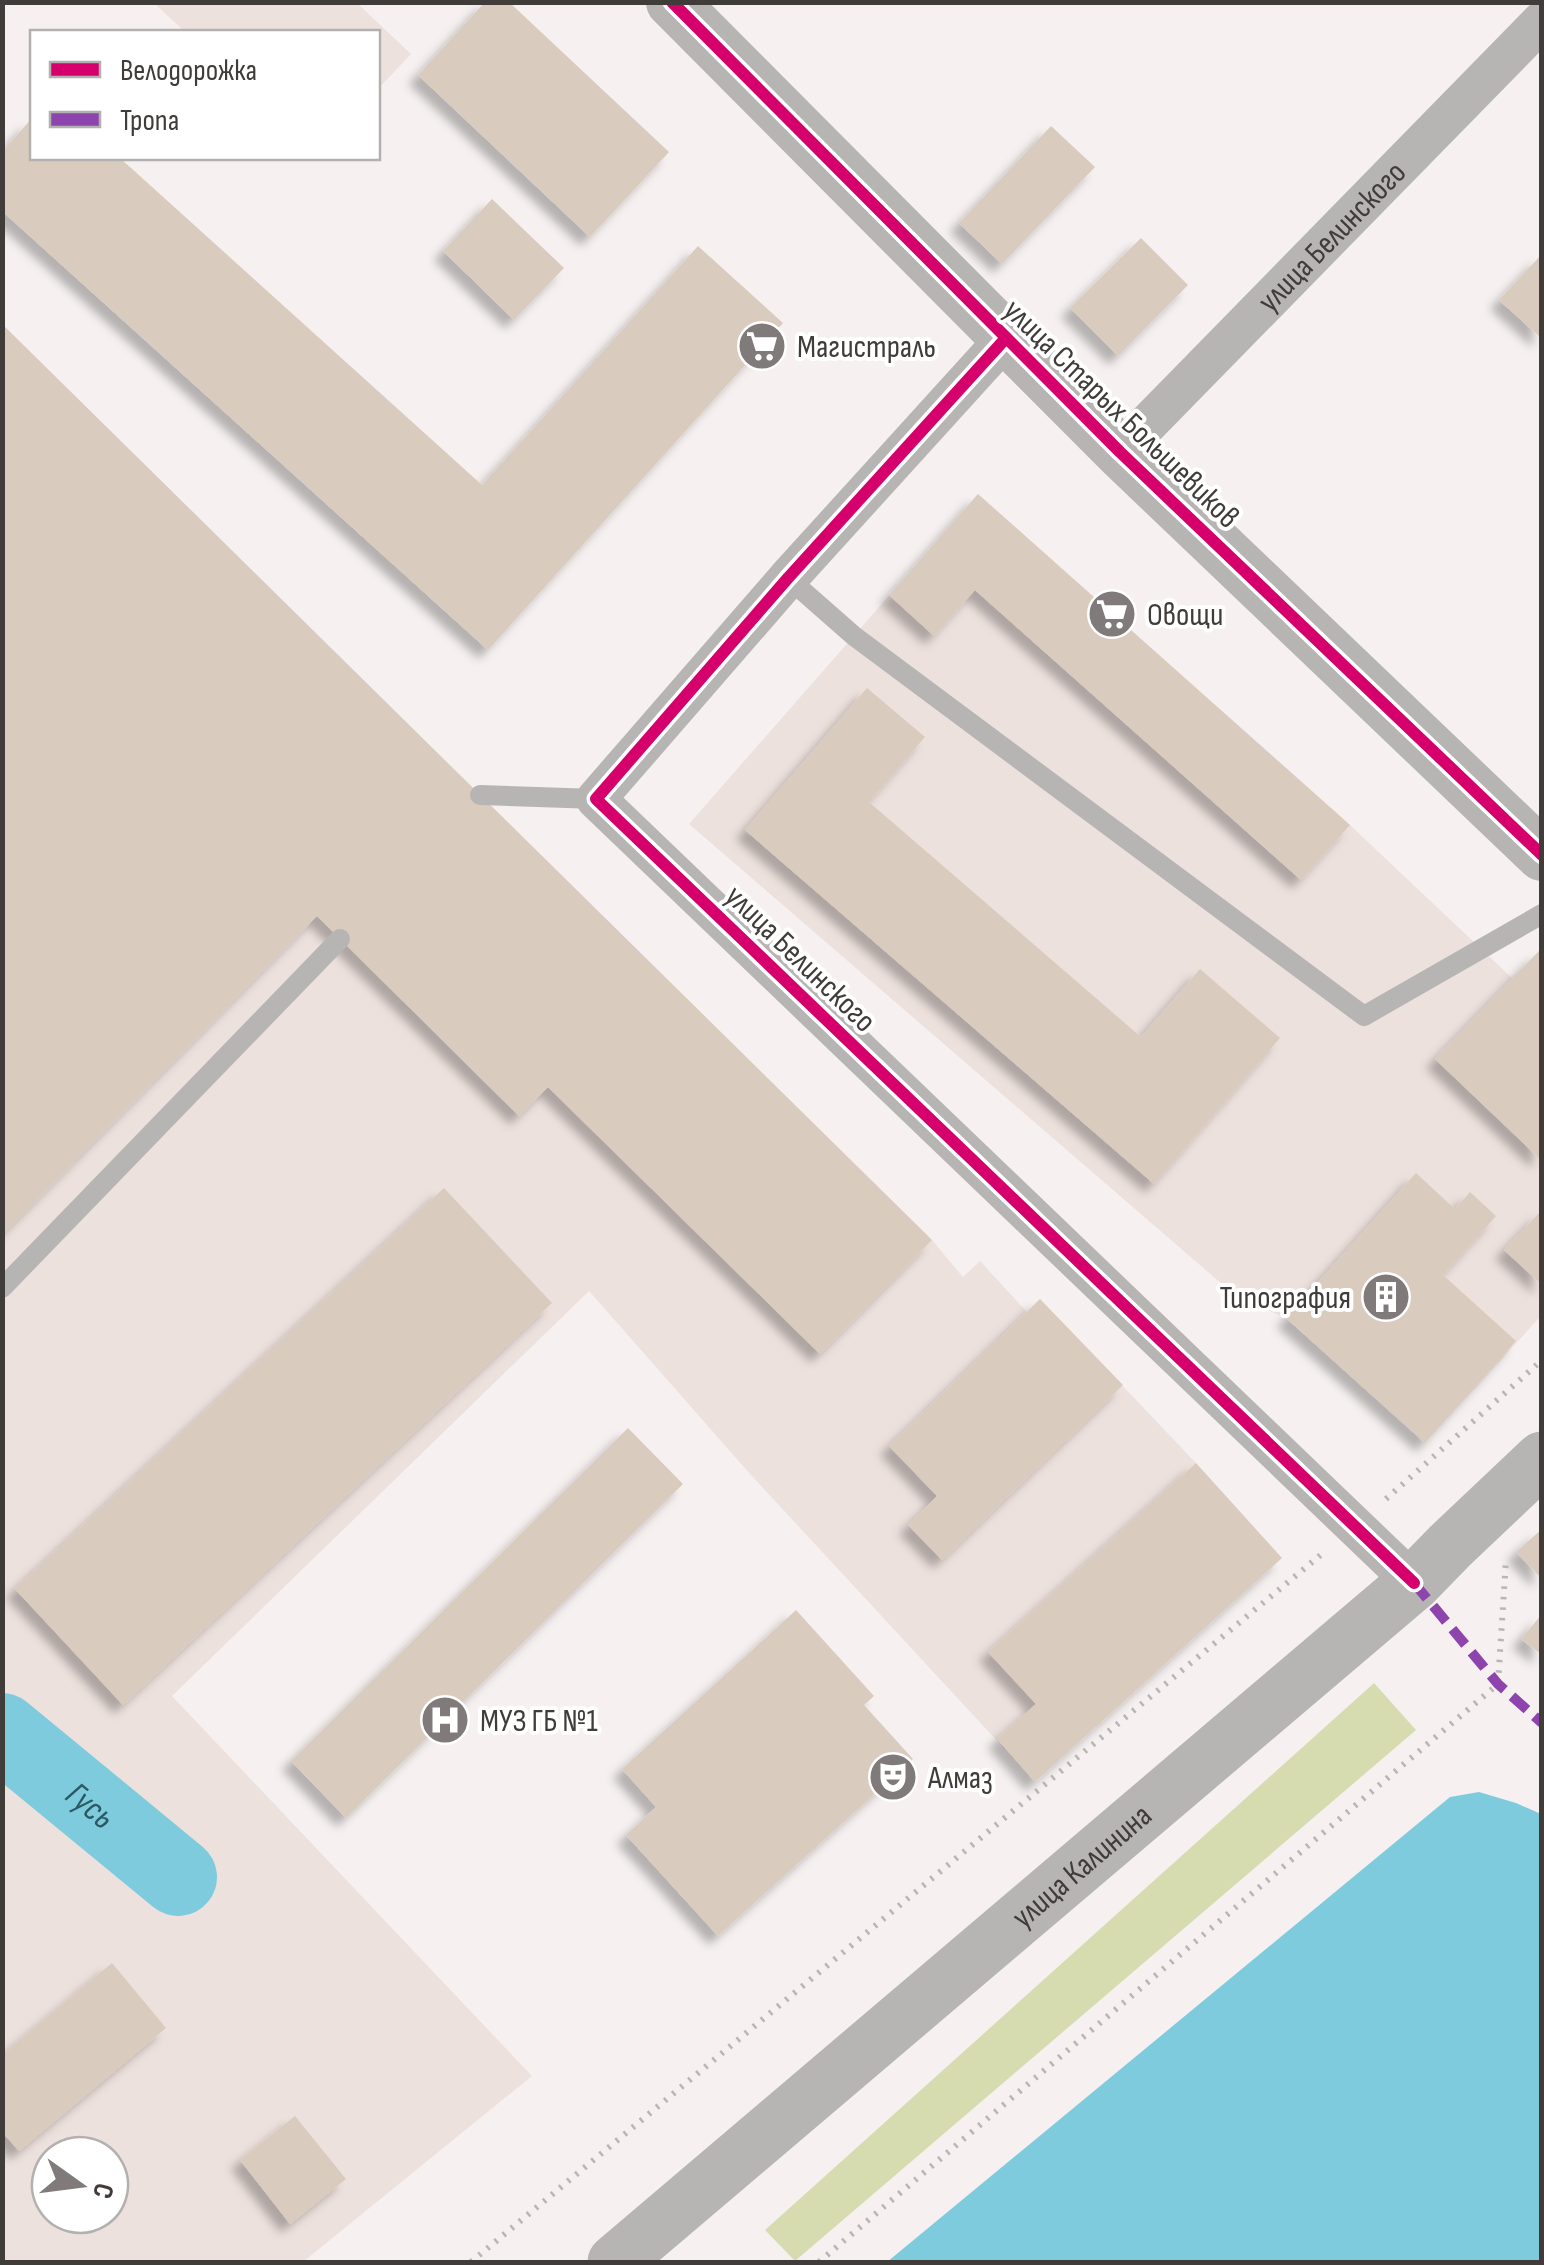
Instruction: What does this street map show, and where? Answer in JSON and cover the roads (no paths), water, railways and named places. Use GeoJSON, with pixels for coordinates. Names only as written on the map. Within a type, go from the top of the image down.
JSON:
{"type":"FeatureCollection","features":[{"type":"Feature","properties":{"kind":"main road","name":"улица Калинина"},"geometry":{"type":"LineString","coordinates":[[615,2262],[1414,1583],[1542,1459]]}},
{"type":"Feature","properties":{"kind":"street","name":"улица Старых Большевиков"},"geometry":{"type":"LineString","coordinates":[[672,2],[1120,452],[1542,855]]}},
{"type":"Feature","properties":{"kind":"street","name":"улица Белинского"},"geometry":{"type":"LineString","coordinates":[[1120,452],[1542,21]]}},
{"type":"Feature","properties":{"kind":"street"},"geometry":{"type":"LineString","coordinates":[[596,799],[788,578],[1006,338]]}},
{"type":"Feature","properties":{"kind":"street","name":"улица Белинского"},"geometry":{"type":"LineString","coordinates":[[596,799],[1414,1583]]}},
{"type":"Feature","properties":{"kind":"lane"},"geometry":{"type":"LineString","coordinates":[[788,578],[854,636],[1364,1016],[1542,914]]}},
{"type":"Feature","properties":{"kind":"lane"},"geometry":{"type":"LineString","coordinates":[[480,795],[596,799]]}},
{"type":"Feature","properties":{"kind":"lane"},"geometry":{"type":"LineString","coordinates":[[2,1288],[340,939]]}},
{"type":"Feature","properties":{"kind":"water"},"geometry":{"type":"Polygon","coordinates":[[[1479,1792],[1541,1814],[1541,2262],[887,2262],[1450,1797],[1479,1792]]]}},
{"type":"Feature","properties":{"kind":"waterway","name":"Гусь"},"geometry":{"type":"LineString","coordinates":[[2,1732],[178,1877]]}},
{"type":"Feature","properties":{"kind":"place","name":"Магистраль"},"geometry":{"type":"Point","coordinates":[762,346]}},
{"type":"Feature","properties":{"kind":"place","name":"Овощи"},"geometry":{"type":"Point","coordinates":[1112,614]}},
{"type":"Feature","properties":{"kind":"place","name":"Типография"},"geometry":{"type":"Point","coordinates":[1386,1297]}},
{"type":"Feature","properties":{"kind":"place","name":"МУЗ ГБ №1"},"geometry":{"type":"Point","coordinates":[445,1720]}},
{"type":"Feature","properties":{"kind":"place","name":"Алмаз"},"geometry":{"type":"Point","coordinates":[893,1777]}}]}
